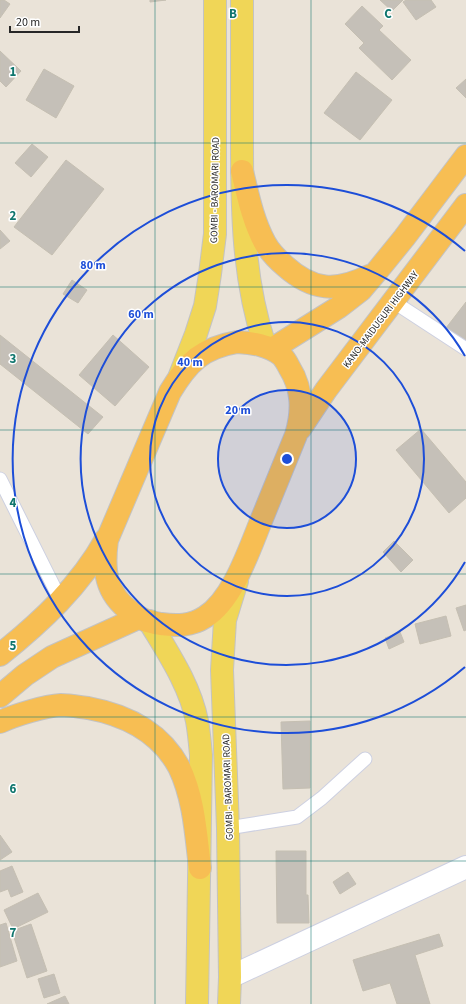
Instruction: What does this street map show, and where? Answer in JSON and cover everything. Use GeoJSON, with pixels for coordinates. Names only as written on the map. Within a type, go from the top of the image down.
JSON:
{"type":"FeatureCollection","features":[{"type":"Feature","properties":{"kind":"highway"},"geometry":{"type":"LineString","coordinates":[[268,348],[339,307],[361,290],[466,156]]}},
{"type":"Feature","properties":{"kind":"highway"},"geometry":{"type":"LineString","coordinates":[[242,171],[251,208],[266,244],[277,259],[291,271],[305,281],[322,287],[339,287],[356,282],[378,270]]}},
{"type":"Feature","properties":{"kind":"highway","name":"KANO-MAIDUGURI HIGHWAY"},"geometry":{"type":"LineString","coordinates":[[296,435],[326,390],[466,205]]}},
{"type":"Feature","properties":{"kind":"highway"},"geometry":{"type":"LineString","coordinates":[[237,342],[256,344],[268,348],[282,356],[299,385],[302,402],[300,420],[296,435],[239,573],[226,595],[215,609],[205,617],[191,624],[175,626],[144,620],[122,606],[110,589],[106,574],[105,557],[107,540],[170,392],[180,375],[191,362],[203,353],[220,344],[237,342]]}},
{"type":"Feature","properties":{"kind":"highway"},"geometry":{"type":"LineString","coordinates":[[0,655],[33,628],[61,600],[82,576],[113,526]]}},
{"type":"Feature","properties":{"kind":"highway"},"geometry":{"type":"LineString","coordinates":[[0,696],[25,675],[52,657],[144,620]]}},
{"type":"Feature","properties":{"kind":"highway"},"geometry":{"type":"LineString","coordinates":[[0,722],[11,717],[61,705],[108,712],[129,720],[152,734],[169,751],[179,769],[188,792],[195,824],[200,868]]}},
{"type":"Feature","properties":{"kind":"main road","name":"GOMBI - BAROMARI ROAD"},"geometry":{"type":"LineString","coordinates":[[180,375],[205,306],[215,234],[215,0]]}},
{"type":"Feature","properties":{"kind":"main road"},"geometry":{"type":"LineString","coordinates":[[242,0],[242,171],[244,238],[247,271],[256,321],[268,348]]}},
{"type":"Feature","properties":{"kind":"main road","name":"GOMBI - BAROMARI ROAD"},"geometry":{"type":"LineString","coordinates":[[230,1004],[228,828],[222,670],[225,620],[239,573]]}},
{"type":"Feature","properties":{"kind":"main road"},"geometry":{"type":"LineString","coordinates":[[144,620],[176,668],[188,693],[197,721],[201,755],[197,1004]]}},
{"type":"Feature","properties":{"kind":"street"},"geometry":{"type":"LineString","coordinates":[[230,976],[466,867]]}},
{"type":"Feature","properties":{"kind":"lane"},"geometry":{"type":"LineString","coordinates":[[394,302],[466,349]]}},
{"type":"Feature","properties":{"kind":"lane"},"geometry":{"type":"LineString","coordinates":[[0,479],[61,600]]}},
{"type":"Feature","properties":{"kind":"lane"},"geometry":{"type":"LineString","coordinates":[[228,828],[297,817],[322,798],[365,759]]}},
{"type":"Feature","properties":{"kind":"building"},"geometry":{"type":"Polygon","coordinates":[[[0,0],[4,0],[10,4],[0,18],[0,0]]]}},
{"type":"Feature","properties":{"kind":"building"},"geometry":{"type":"Polygon","coordinates":[[[150,0],[166,0],[150,2],[150,0]]]}},
{"type":"Feature","properties":{"kind":"building"},"geometry":{"type":"Polygon","coordinates":[[[380,0],[403,0],[392,11],[380,0]]]}},
{"type":"Feature","properties":{"kind":"building"},"geometry":{"type":"Polygon","coordinates":[[[406,0],[431,0],[436,7],[416,20],[403,2],[406,0]]]}},
{"type":"Feature","properties":{"kind":"building"},"geometry":{"type":"Polygon","coordinates":[[[362,6],[383,26],[379,30],[411,60],[392,80],[359,48],[364,43],[345,24],[362,6]]]}},
{"type":"Feature","properties":{"kind":"building"},"geometry":{"type":"Polygon","coordinates":[[[0,51],[21,71],[6,87],[0,81],[0,51]]]}},
{"type":"Feature","properties":{"kind":"building"},"geometry":{"type":"Polygon","coordinates":[[[44,69],[74,86],[56,118],[26,100],[44,69]]]}},
{"type":"Feature","properties":{"kind":"building"},"geometry":{"type":"Polygon","coordinates":[[[356,72],[392,100],[360,140],[324,113],[356,72]]]}},
{"type":"Feature","properties":{"kind":"building"},"geometry":{"type":"Polygon","coordinates":[[[466,79],[466,98],[456,88],[466,79]]]}},
{"type":"Feature","properties":{"kind":"building"},"geometry":{"type":"Polygon","coordinates":[[[32,144],[48,157],[31,177],[15,163],[32,144]]]}},
{"type":"Feature","properties":{"kind":"building"},"geometry":{"type":"Polygon","coordinates":[[[66,160],[104,189],[52,255],[14,227],[66,160]]]}},
{"type":"Feature","properties":{"kind":"building"},"geometry":{"type":"Polygon","coordinates":[[[0,230],[10,241],[0,249],[0,230]]]}},
{"type":"Feature","properties":{"kind":"building"},"geometry":{"type":"Polygon","coordinates":[[[72,280],[87,290],[78,303],[63,294],[72,280]]]}},
{"type":"Feature","properties":{"kind":"building"},"geometry":{"type":"Polygon","coordinates":[[[466,302],[466,343],[446,328],[466,302]]]}},
{"type":"Feature","properties":{"kind":"building"},"geometry":{"type":"Polygon","coordinates":[[[0,335],[103,417],[88,434],[0,364],[0,335]]]}},
{"type":"Feature","properties":{"kind":"building"},"geometry":{"type":"Polygon","coordinates":[[[113,335],[149,367],[115,406],[79,375],[113,335]]]}},
{"type":"Feature","properties":{"kind":"building"},"geometry":{"type":"Polygon","coordinates":[[[421,429],[466,482],[466,498],[449,513],[396,450],[421,429]]]}},
{"type":"Feature","properties":{"kind":"building"},"geometry":{"type":"Polygon","coordinates":[[[394,541],[413,560],[401,572],[383,552],[394,541]]]}},
{"type":"Feature","properties":{"kind":"building"},"geometry":{"type":"Polygon","coordinates":[[[466,605],[466,630],[464,631],[456,608],[466,605]]]}},
{"type":"Feature","properties":{"kind":"building"},"geometry":{"type":"Polygon","coordinates":[[[446,616],[451,636],[420,644],[415,624],[446,616]]]}},
{"type":"Feature","properties":{"kind":"building"},"geometry":{"type":"Polygon","coordinates":[[[400,632],[404,642],[389,649],[385,638],[400,632]]]}},
{"type":"Feature","properties":{"kind":"building"},"geometry":{"type":"Polygon","coordinates":[[[310,721],[310,788],[283,789],[281,722],[310,721]]]}},
{"type":"Feature","properties":{"kind":"building"},"geometry":{"type":"Polygon","coordinates":[[[0,835],[12,852],[0,860],[0,835]]]}},
{"type":"Feature","properties":{"kind":"building"},"geometry":{"type":"Polygon","coordinates":[[[276,851],[306,851],[306,895],[308,895],[309,923],[277,923],[276,851]]]}},
{"type":"Feature","properties":{"kind":"building"},"geometry":{"type":"Polygon","coordinates":[[[12,866],[23,892],[11,897],[8,889],[0,892],[0,871],[12,866]]]}},
{"type":"Feature","properties":{"kind":"building"},"geometry":{"type":"Polygon","coordinates":[[[348,872],[356,884],[340,894],[333,882],[348,872]]]}},
{"type":"Feature","properties":{"kind":"building"},"geometry":{"type":"Polygon","coordinates":[[[38,893],[48,912],[13,929],[4,910],[38,893]]]}},
{"type":"Feature","properties":{"kind":"building"},"geometry":{"type":"Polygon","coordinates":[[[6,923],[17,961],[0,967],[0,925],[6,923]]]}},
{"type":"Feature","properties":{"kind":"building"},"geometry":{"type":"Polygon","coordinates":[[[31,924],[47,971],[27,978],[12,931],[31,924]]]}},
{"type":"Feature","properties":{"kind":"building"},"geometry":{"type":"Polygon","coordinates":[[[439,934],[443,946],[415,955],[430,1004],[397,1004],[390,983],[363,991],[353,960],[439,934]]]}},
{"type":"Feature","properties":{"kind":"building"},"geometry":{"type":"Polygon","coordinates":[[[54,974],[60,993],[44,998],[38,979],[54,974]]]}},
{"type":"Feature","properties":{"kind":"building"},"geometry":{"type":"Polygon","coordinates":[[[65,996],[69,1004],[47,1004],[65,996]]]}}]}
